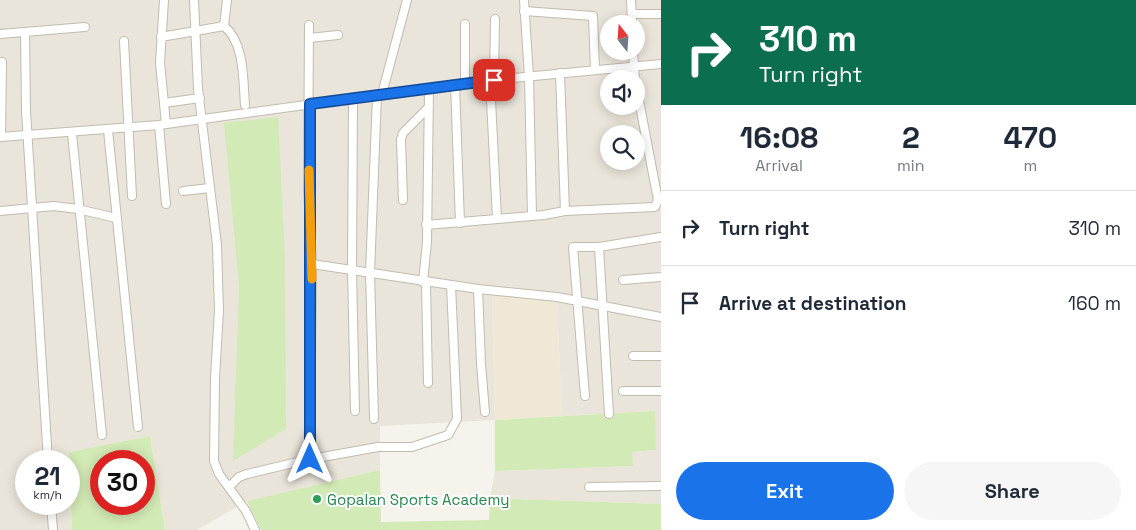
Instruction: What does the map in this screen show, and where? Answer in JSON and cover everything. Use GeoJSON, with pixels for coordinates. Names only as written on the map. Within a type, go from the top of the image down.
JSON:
{"type":"FeatureCollection","features":[{"type":"Feature","properties":{"kind":"street"},"geometry":{"type":"LineString","coordinates":[[164,0],[160,63],[164,103],[162,124],[166,204]]}},
{"type":"Feature","properties":{"kind":"street"},"geometry":{"type":"LineString","coordinates":[[194,0],[194,31],[200,98],[217,245],[219,310],[215,378],[214,462],[219,474],[246,511],[255,530]]}},
{"type":"Feature","properties":{"kind":"street"},"geometry":{"type":"LineString","coordinates":[[227,0],[224,26],[233,36],[239,50],[246,105]]}},
{"type":"Feature","properties":{"kind":"street"},"geometry":{"type":"LineString","coordinates":[[374,419],[370,273],[379,94],[407,0]]}},
{"type":"Feature","properties":{"kind":"street"},"geometry":{"type":"LineString","coordinates":[[524,0],[529,76],[532,216]]}},
{"type":"Feature","properties":{"kind":"street"},"geometry":{"type":"LineString","coordinates":[[631,0],[632,14],[661,14]]}},
{"type":"Feature","properties":{"kind":"street"},"geometry":{"type":"LineString","coordinates":[[524,11],[593,16],[595,70]]}},
{"type":"Feature","properties":{"kind":"street"},"geometry":{"type":"LineString","coordinates":[[495,19],[492,80],[496,219]]}},
{"type":"Feature","properties":{"kind":"street"},"geometry":{"type":"LineString","coordinates":[[464,83],[465,24]]}},
{"type":"Feature","properties":{"kind":"street"},"geometry":{"type":"LineString","coordinates":[[306,460],[310,459],[312,264],[308,188],[309,25]]}},
{"type":"Feature","properties":{"kind":"street"},"geometry":{"type":"LineString","coordinates":[[162,37],[224,26]]}},
{"type":"Feature","properties":{"kind":"street"},"geometry":{"type":"LineString","coordinates":[[0,34],[85,27]]}},
{"type":"Feature","properties":{"kind":"street"},"geometry":{"type":"LineString","coordinates":[[25,32],[28,136],[47,450]]}},
{"type":"Feature","properties":{"kind":"street"},"geometry":{"type":"LineString","coordinates":[[309,38],[338,35]]}},
{"type":"Feature","properties":{"kind":"street"},"geometry":{"type":"LineString","coordinates":[[124,41],[130,128],[132,196]]}},
{"type":"Feature","properties":{"kind":"street"},"geometry":{"type":"LineString","coordinates":[[633,60],[634,70]]}},
{"type":"Feature","properties":{"kind":"street"},"geometry":{"type":"LineString","coordinates":[[2,62],[0,137],[130,128],[455,84],[661,64]]}},
{"type":"Feature","properties":{"kind":"street"},"geometry":{"type":"LineString","coordinates":[[560,74],[564,211]]}},
{"type":"Feature","properties":{"kind":"street"},"geometry":{"type":"LineString","coordinates":[[455,84],[460,223]]}},
{"type":"Feature","properties":{"kind":"street"},"geometry":{"type":"LineString","coordinates":[[428,383],[424,282],[429,88]]}},
{"type":"Feature","properties":{"kind":"street"},"geometry":{"type":"LineString","coordinates":[[164,103],[200,98]]}},
{"type":"Feature","properties":{"kind":"street"},"geometry":{"type":"LineString","coordinates":[[354,98],[352,270],[355,411]]}},
{"type":"Feature","properties":{"kind":"street"},"geometry":{"type":"LineString","coordinates":[[403,200],[401,139],[404,133],[429,107]]}},
{"type":"Feature","properties":{"kind":"street"},"geometry":{"type":"LineString","coordinates":[[426,225],[532,216],[564,211],[655,206],[657,204],[641,115]]}},
{"type":"Feature","properties":{"kind":"street"},"geometry":{"type":"LineString","coordinates":[[108,130],[138,427]]}},
{"type":"Feature","properties":{"kind":"street"},"geometry":{"type":"LineString","coordinates":[[72,132],[78,209],[102,435]]}},
{"type":"Feature","properties":{"kind":"street"},"geometry":{"type":"LineString","coordinates":[[183,191],[210,188]]}},
{"type":"Feature","properties":{"kind":"street"},"geometry":{"type":"LineString","coordinates":[[0,211],[54,206],[78,209],[116,218]]}},
{"type":"Feature","properties":{"kind":"street"},"geometry":{"type":"LineString","coordinates":[[585,396],[573,247],[599,247],[661,238]]}},
{"type":"Feature","properties":{"kind":"street"},"geometry":{"type":"LineString","coordinates":[[599,247],[609,414]]}},
{"type":"Feature","properties":{"kind":"street"},"geometry":{"type":"LineString","coordinates":[[312,264],[424,282],[578,300],[661,317]]}},
{"type":"Feature","properties":{"kind":"street"},"geometry":{"type":"LineString","coordinates":[[623,280],[661,278]]}},
{"type":"Feature","properties":{"kind":"street"},"geometry":{"type":"LineString","coordinates":[[229,487],[239,477],[247,474],[306,460],[378,447],[412,447],[448,435],[457,419],[451,285]]}},
{"type":"Feature","properties":{"kind":"street"},"geometry":{"type":"LineString","coordinates":[[478,289],[485,412]]}},
{"type":"Feature","properties":{"kind":"street"},"geometry":{"type":"LineString","coordinates":[[633,356],[661,356]]}},
{"type":"Feature","properties":{"kind":"street"},"geometry":{"type":"LineString","coordinates":[[623,391],[661,391]]}},
{"type":"Feature","properties":{"kind":"street"},"geometry":{"type":"LineString","coordinates":[[589,487],[661,486]]}},
{"type":"Feature","properties":{"kind":"street"},"geometry":{"type":"LineString","coordinates":[[52,515],[53,530]]}},
{"type":"Feature","properties":{"kind":"shaded area"},"geometry":{"type":"Polygon","coordinates":[[[0,0],[661,0],[661,504],[490,498],[495,471],[632,466],[632,452],[656,450],[654,411],[562,416],[557,303],[492,294],[495,420],[380,426],[380,470],[247,501],[197,530],[165,530],[155,467],[155,450],[152,450],[150,436],[79,450],[15,450],[15,515],[71,515],[72,530],[0,530],[0,0]]]}},
{"type":"Feature","properties":{"kind":"shaded area"},"geometry":{"type":"Polygon","coordinates":[[[492,293],[557,303],[562,416],[495,420],[492,293]]]}},
{"type":"Feature","properties":{"kind":"green space"},"geometry":{"type":"Polygon","coordinates":[[[278,117],[285,256],[286,429],[233,461],[239,286],[224,123],[278,117]]]}},
{"type":"Feature","properties":{"kind":"green space"},"geometry":{"type":"Polygon","coordinates":[[[655,411],[656,450],[632,452],[633,466],[495,471],[495,420],[655,411]]]}},
{"type":"Feature","properties":{"kind":"green space"},"geometry":{"type":"Polygon","coordinates":[[[150,436],[152,450],[90,450],[90,515],[155,515],[155,467],[165,530],[72,530],[71,515],[80,515],[79,450],[150,436]]]}},
{"type":"Feature","properties":{"kind":"green space","name":"Gopalan Sports Academy"},"geometry":{"type":"Polygon","coordinates":[[[380,470],[381,522],[489,520],[490,498],[661,504],[661,530],[261,530],[247,501],[380,470]]]}},
{"type":"Feature","properties":{"kind":"slow traffic"},"geometry":{"type":"LineString","coordinates":[[309,170],[312,279]]}},
{"type":"Feature","properties":{"kind":"place","name":"Gopalan Sports Academy"},"geometry":{"type":"Point","coordinates":[317,499]}},
{"type":"Feature","properties":{"kind":"route"},"geometry":{"type":"LineString","coordinates":[[310,459],[312,264],[308,188],[310,104],[494,80]]}}]}
